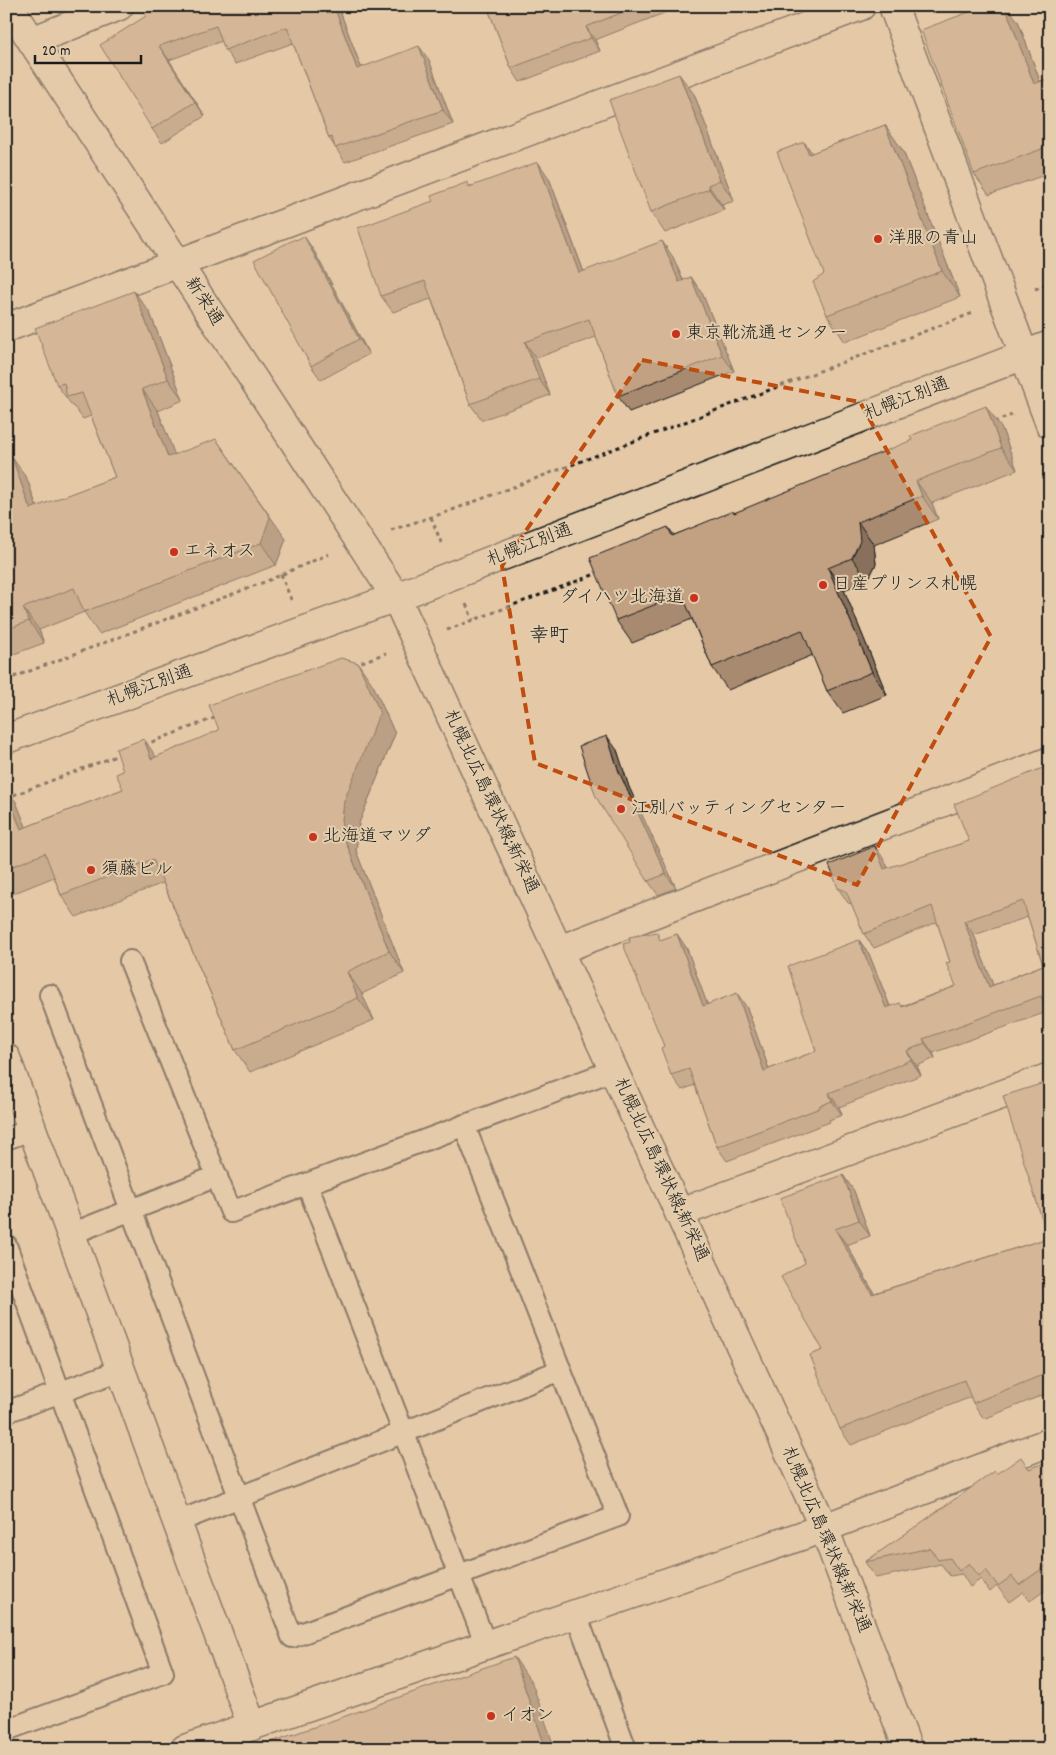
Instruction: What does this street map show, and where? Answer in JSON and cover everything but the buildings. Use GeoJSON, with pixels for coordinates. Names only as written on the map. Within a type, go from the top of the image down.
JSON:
{"type":"FeatureCollection","features":[{"type":"Feature","properties":{"kind":"main road","name":"新栄通"},"geometry":{"type":"LineString","coordinates":[[9,6],[396,597]]}},
{"type":"Feature","properties":{"kind":"main road"},"geometry":{"type":"LineString","coordinates":[[32,41],[119,6]]}},
{"type":"Feature","properties":{"kind":"main road"},"geometry":{"type":"LineString","coordinates":[[6,328],[861,6]]}},
{"type":"Feature","properties":{"kind":"main road"},"geometry":{"type":"LineString","coordinates":[[893,6],[1046,414]]}},
{"type":"Feature","properties":{"kind":"main road","name":"札幌江別通"},"geometry":{"type":"LineString","coordinates":[[6,739],[396,597],[1050,345]]}},
{"type":"Feature","properties":{"kind":"main road","name":"札幌北広島環状線;新栄通"},"geometry":{"type":"LineString","coordinates":[[396,597],[824,1528],[908,1749]]}},
{"type":"Feature","properties":{"kind":"main road"},"geometry":{"type":"LineString","coordinates":[[559,950],[1050,761]]}},
{"type":"Feature","properties":{"kind":"main road"},"geometry":{"type":"LineString","coordinates":[[6,1058],[252,1726]]}},
{"type":"Feature","properties":{"kind":"main road"},"geometry":{"type":"LineString","coordinates":[[680,1213],[1050,1076]]}},
{"type":"Feature","properties":{"kind":"main road"},"geometry":{"type":"LineString","coordinates":[[186,1749],[824,1528],[1050,1442]]}},
{"type":"Feature","properties":{"kind":"lane"},"geometry":{"type":"LineString","coordinates":[[130,961],[231,1212],[614,1070]]}},
{"type":"Feature","properties":{"kind":"lane"},"geometry":{"type":"LineString","coordinates":[[50,995],[292,1637],[618,1516],[464,1125]]}},
{"type":"Feature","properties":{"kind":"lane"},"geometry":{"type":"LineString","coordinates":[[6,1139],[33,1129]]}},
{"type":"Feature","properties":{"kind":"lane"},"geometry":{"type":"LineString","coordinates":[[71,1234],[217,1176]]}},
{"type":"Feature","properties":{"kind":"lane"},"geometry":{"type":"LineString","coordinates":[[306,1184],[486,1645]]}},
{"type":"Feature","properties":{"kind":"lane"},"geometry":{"type":"LineString","coordinates":[[6,1245],[163,1673],[6,1730]]}},
{"type":"Feature","properties":{"kind":"lane"},"geometry":{"type":"LineString","coordinates":[[6,1412],[121,1370]]}},
{"type":"Feature","properties":{"kind":"lane"},"geometry":{"type":"LineString","coordinates":[[177,1522],[561,1370]]}},
{"type":"Feature","properties":{"kind":"lane"},"geometry":{"type":"LineString","coordinates":[[576,1614],[626,1749]]}},
{"type":"Feature","properties":{"kind":"path"},"geometry":{"type":"LineString","coordinates":[[6,680],[267,581],[360,542],[447,512],[1050,284]]}},
{"type":"Feature","properties":{"kind":"path"},"geometry":{"type":"LineString","coordinates":[[986,425],[1046,414]]}},
{"type":"Feature","properties":{"kind":"path"},"geometry":{"type":"LineString","coordinates":[[348,668],[604,571]]}},
{"type":"Feature","properties":{"kind":"path"},"geometry":{"type":"LineString","coordinates":[[136,748],[220,716]]}},
{"type":"Feature","properties":{"kind":"path"},"geometry":{"type":"LineString","coordinates":[[6,798],[127,752]]}},
{"type":"Feature","properties":{"kind":"highlighted area"},"geometry":{"type":"Polygon","coordinates":[[[642,360],[860,402],[991,637],[857,885],[535,763],[502,566],[642,360]]]}},
{"type":"Feature","properties":{"kind":"place","name":"洋服の青山"},"geometry":{"type":"Point","coordinates":[878,239]}},
{"type":"Feature","properties":{"kind":"place","name":"東京靴流通センター"},"geometry":{"type":"Point","coordinates":[676,334]}},
{"type":"Feature","properties":{"kind":"place","name":"エネオス"},"geometry":{"type":"Point","coordinates":[174,552]}},
{"type":"Feature","properties":{"kind":"place","name":"日産プリンス札幌"},"geometry":{"type":"Point","coordinates":[823,585]}},
{"type":"Feature","properties":{"kind":"place","name":"ダイハツ北海道"},"geometry":{"type":"Point","coordinates":[694,598]}},
{"type":"Feature","properties":{"kind":"place","name":"江別バッティングセンター"},"geometry":{"type":"Point","coordinates":[621,809]}},
{"type":"Feature","properties":{"kind":"place","name":"北海道マツダ"},"geometry":{"type":"Point","coordinates":[313,837]}},
{"type":"Feature","properties":{"kind":"place","name":"須藤ビル"},"geometry":{"type":"Point","coordinates":[91,870]}},
{"type":"Feature","properties":{"kind":"place","name":"イオン"},"geometry":{"type":"Point","coordinates":[491,1716]}},
{"type":"Feature","properties":{"kind":"district","name":"幸町"},"geometry":{"type":"Point","coordinates":[549,637]}}]}
